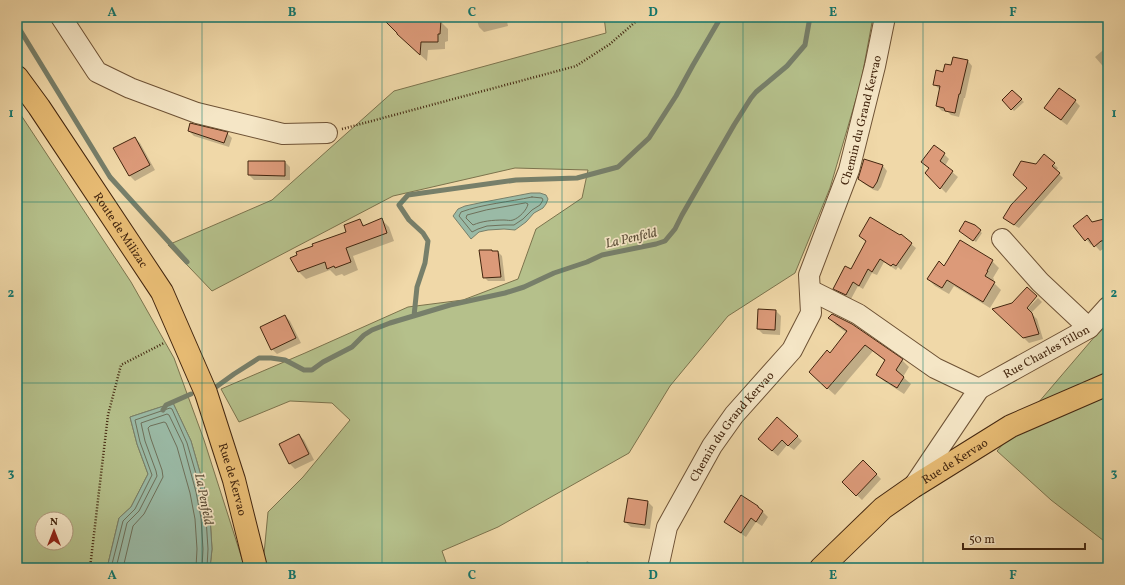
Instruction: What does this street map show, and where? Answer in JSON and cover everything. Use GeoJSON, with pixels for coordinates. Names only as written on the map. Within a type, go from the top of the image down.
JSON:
{"type":"FeatureCollection","features":[{"type":"Feature","properties":{"kind":"main road","name":"Route de Milizac"},"geometry":{"type":"LineString","coordinates":[[17,77],[39,107],[162,292],[206,392]]}},
{"type":"Feature","properties":{"kind":"main road","name":"Rue de Kervao"},"geometry":{"type":"LineString","coordinates":[[821,568],[883,508],[913,487],[1011,426],[1108,384]]}},
{"type":"Feature","properties":{"kind":"main road","name":"Rue de Kervao"},"geometry":{"type":"LineString","coordinates":[[206,392],[234,480],[256,568]]}},
{"type":"Feature","properties":{"kind":"street"},"geometry":{"type":"LineString","coordinates":[[61,17],[97,72],[130,88],[197,114],[283,134],[326,133]]}},
{"type":"Feature","properties":{"kind":"street","name":"Chemin du Grand Kervao"},"geometry":{"type":"LineString","coordinates":[[658,568],[667,527],[712,446],[734,415],[792,350],[811,313],[809,275],[849,170],[875,66],[885,17]]}},
{"type":"Feature","properties":{"kind":"street"},"geometry":{"type":"LineString","coordinates":[[1002,240],[1040,282],[1089,328]]}},
{"type":"Feature","properties":{"kind":"street"},"geometry":{"type":"LineString","coordinates":[[810,290],[858,314],[935,368],[979,389],[913,487]]}},
{"type":"Feature","properties":{"kind":"street","name":"Rue Charles Tillon"},"geometry":{"type":"LineString","coordinates":[[979,389],[1089,328],[1108,307]]}},
{"type":"Feature","properties":{"kind":"path"},"geometry":{"type":"LineString","coordinates":[[326,133],[576,66],[610,44],[641,17]]}},
{"type":"Feature","properties":{"kind":"path"},"geometry":{"type":"LineString","coordinates":[[90,568],[108,415],[121,365],[180,334]]}},
{"type":"Feature","properties":{"kind":"green space"},"geometry":{"type":"Polygon","coordinates":[[[604,17],[873,17],[861,82],[830,188],[795,273],[728,316],[670,386],[629,453],[498,527],[442,551],[448,568],[210,568],[212,549],[210,517],[205,490],[191,441],[173,403],[130,417],[137,444],[148,474],[131,507],[119,518],[107,568],[17,568],[17,109],[131,282],[174,358],[204,440],[243,562],[264,554],[268,512],[303,477],[350,420],[332,403],[290,401],[239,422],[221,389],[408,307],[463,300],[518,279],[536,229],[582,198],[588,170],[515,168],[393,196],[212,291],[168,245],[272,200],[394,91],[606,33],[604,17]]]}},
{"type":"Feature","properties":{"kind":"green space"},"geometry":{"type":"Polygon","coordinates":[[[1108,321],[1108,544],[1051,500],[997,451],[1108,321]]]}},
{"type":"Feature","properties":{"kind":"water"},"geometry":{"type":"Polygon","coordinates":[[[531,193],[546,195],[548,199],[546,204],[515,230],[488,230],[479,232],[471,239],[453,216],[458,209],[465,206],[531,193]]]}},
{"type":"Feature","properties":{"kind":"water"},"geometry":{"type":"Polygon","coordinates":[[[173,403],[191,441],[205,490],[210,517],[212,549],[210,568],[107,568],[119,518],[131,507],[148,474],[137,444],[130,417],[173,403]]]}},
{"type":"Feature","properties":{"kind":"building"},"geometry":{"type":"Polygon","coordinates":[[[381,17],[424,17],[423,21],[441,20],[438,42],[421,42],[420,55],[381,17]]]}},
{"type":"Feature","properties":{"kind":"building"},"geometry":{"type":"Polygon","coordinates":[[[953,57],[968,60],[955,113],[945,111],[944,108],[936,106],[940,86],[933,85],[936,70],[943,72],[945,64],[951,65],[953,57]]]}},
{"type":"Feature","properties":{"kind":"building"},"geometry":{"type":"Polygon","coordinates":[[[1059,88],[1076,100],[1061,120],[1044,108],[1059,88]]]}},
{"type":"Feature","properties":{"kind":"building"},"geometry":{"type":"Polygon","coordinates":[[[1012,90],[1022,99],[1011,110],[1002,100],[1012,90]]]}},
{"type":"Feature","properties":{"kind":"building"},"geometry":{"type":"Polygon","coordinates":[[[190,123],[228,132],[224,143],[188,131],[190,123]]]}},
{"type":"Feature","properties":{"kind":"building"},"geometry":{"type":"Polygon","coordinates":[[[135,137],[150,165],[129,176],[113,148],[135,137]]]}},
{"type":"Feature","properties":{"kind":"building"},"geometry":{"type":"Polygon","coordinates":[[[934,145],[945,153],[940,161],[953,171],[940,189],[925,173],[929,168],[921,162],[934,145]]]}},
{"type":"Feature","properties":{"kind":"building"},"geometry":{"type":"Polygon","coordinates":[[[1044,154],[1055,163],[1052,166],[1060,173],[1014,225],[1003,218],[1011,205],[1027,188],[1013,175],[1021,161],[1036,164],[1044,154]]]}},
{"type":"Feature","properties":{"kind":"building"},"geometry":{"type":"Polygon","coordinates":[[[864,159],[883,165],[877,182],[873,188],[858,179],[864,159]]]}},
{"type":"Feature","properties":{"kind":"building"},"geometry":{"type":"Polygon","coordinates":[[[248,161],[285,161],[285,176],[248,175],[248,161]]]}},
{"type":"Feature","properties":{"kind":"building"},"geometry":{"type":"Polygon","coordinates":[[[1087,215],[1092,222],[1108,218],[1108,240],[1101,241],[1094,247],[1088,238],[1085,241],[1073,226],[1087,215]]]}},
{"type":"Feature","properties":{"kind":"building"},"geometry":{"type":"Polygon","coordinates":[[[870,217],[900,235],[901,234],[912,243],[896,266],[893,264],[891,266],[880,259],[872,272],[868,269],[859,286],[853,282],[846,295],[833,289],[845,266],[851,269],[866,241],[859,236],[870,217]]]}},
{"type":"Feature","properties":{"kind":"building"},"geometry":{"type":"Polygon","coordinates":[[[382,218],[387,233],[346,248],[351,262],[335,268],[334,266],[327,269],[325,262],[298,272],[290,258],[297,255],[296,252],[313,246],[312,244],[346,232],[344,225],[360,219],[363,226],[382,218]]]}},
{"type":"Feature","properties":{"kind":"building"},"geometry":{"type":"Polygon","coordinates":[[[965,221],[975,225],[981,230],[973,241],[959,231],[965,221]]]}},
{"type":"Feature","properties":{"kind":"building"},"geometry":{"type":"Polygon","coordinates":[[[960,240],[993,260],[985,276],[995,282],[983,302],[947,280],[942,288],[927,279],[939,261],[944,266],[960,240]]]}},
{"type":"Feature","properties":{"kind":"building"},"geometry":{"type":"Polygon","coordinates":[[[479,250],[498,251],[501,277],[483,278],[479,250]]]}},
{"type":"Feature","properties":{"kind":"building"},"geometry":{"type":"Polygon","coordinates":[[[1027,287],[1037,296],[1027,308],[1032,313],[1039,334],[1023,338],[992,309],[1012,303],[1027,287]]]}},
{"type":"Feature","properties":{"kind":"building"},"geometry":{"type":"Polygon","coordinates":[[[758,309],[776,310],[775,330],[757,329],[758,309]]]}},
{"type":"Feature","properties":{"kind":"building"},"geometry":{"type":"Polygon","coordinates":[[[832,314],[852,324],[903,359],[896,370],[904,377],[897,388],[876,375],[885,360],[865,345],[827,389],[809,372],[827,350],[830,353],[847,331],[828,318],[832,314]]]}},
{"type":"Feature","properties":{"kind":"building"},"geometry":{"type":"Polygon","coordinates":[[[285,315],[296,338],[271,350],[260,327],[285,315]]]}},
{"type":"Feature","properties":{"kind":"building"},"geometry":{"type":"Polygon","coordinates":[[[777,417],[798,436],[788,446],[782,440],[772,451],[758,439],[777,417]]]}},
{"type":"Feature","properties":{"kind":"building"},"geometry":{"type":"Polygon","coordinates":[[[299,434],[309,454],[289,464],[279,444],[299,434]]]}},
{"type":"Feature","properties":{"kind":"building"},"geometry":{"type":"Polygon","coordinates":[[[863,460],[877,474],[856,496],[842,482],[863,460]]]}},
{"type":"Feature","properties":{"kind":"building"},"geometry":{"type":"Polygon","coordinates":[[[741,495],[763,511],[756,522],[751,518],[741,533],[724,522],[741,495]]]}},
{"type":"Feature","properties":{"kind":"building"},"geometry":{"type":"Polygon","coordinates":[[[628,498],[648,501],[645,525],[624,522],[628,498]]]}},
{"type":"Feature","properties":{"kind":"waterway","name":"La Penfeld"},"geometry":{"type":"LineString","coordinates":[[414,316],[417,287],[425,263],[428,241],[423,233],[409,220],[399,205],[408,195],[516,180],[577,178],[618,167],[649,138],[676,96],[721,17]]}},
{"type":"Feature","properties":{"kind":"waterway","name":"La Penfeld"},"geometry":{"type":"LineString","coordinates":[[216,387],[259,358],[285,360],[304,370],[312,370],[323,362],[352,347],[364,335],[372,330],[390,323],[450,305],[505,293],[524,287],[554,273],[587,262],[602,255],[665,241],[675,229],[751,98],[787,66],[805,45],[810,17]]}},
{"type":"Feature","properties":{"kind":"waterway"},"geometry":{"type":"LineString","coordinates":[[17,25],[110,177],[187,262]]}},
{"type":"Feature","properties":{"kind":"waterway","name":"La Penfeld"},"geometry":{"type":"LineString","coordinates":[[163,410],[166,405],[191,394]]}}]}
